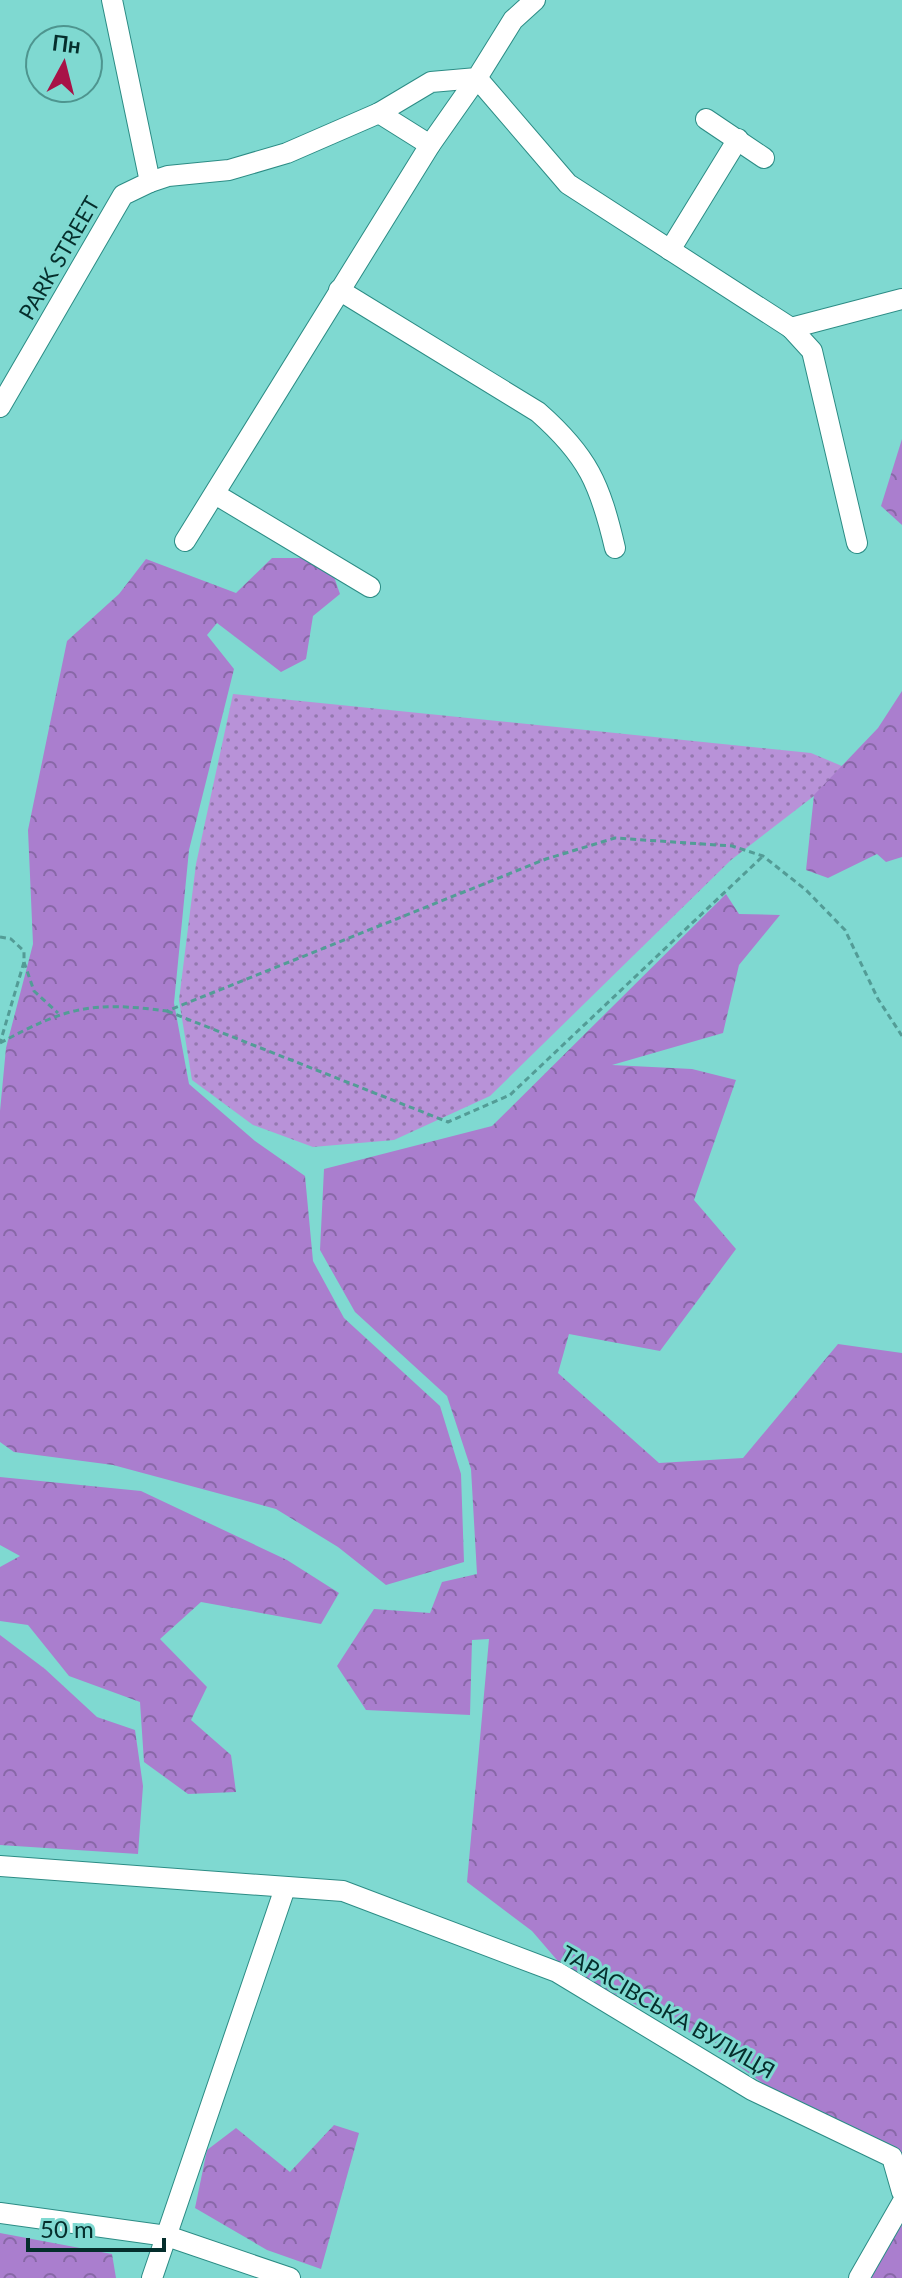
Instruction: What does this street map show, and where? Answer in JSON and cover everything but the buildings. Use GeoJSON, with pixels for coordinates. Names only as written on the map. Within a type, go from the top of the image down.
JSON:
{"type":"FeatureCollection","features":[{"type":"Feature","properties":{"kind":"street"},"geometry":{"type":"LineString","coordinates":[[112,0],[150,182],[168,176],[229,170],[287,153],[379,113],[431,82],[477,78]]}},
{"type":"Feature","properties":{"kind":"street"},"geometry":{"type":"LineString","coordinates":[[185,541],[430,145],[513,20],[535,0]]}},
{"type":"Feature","properties":{"kind":"street"},"geometry":{"type":"LineString","coordinates":[[477,78],[568,184],[791,328],[812,351],[857,543]]}},
{"type":"Feature","properties":{"kind":"street"},"geometry":{"type":"LineString","coordinates":[[379,113],[430,145]]}},
{"type":"Feature","properties":{"kind":"street"},"geometry":{"type":"LineString","coordinates":[[706,119],[764,158]]}},
{"type":"Feature","properties":{"kind":"street"},"geometry":{"type":"LineString","coordinates":[[670,250],[738,139]]}},
{"type":"Feature","properties":{"kind":"street","name":"PARK STREET"},"geometry":{"type":"LineString","coordinates":[[0,407],[123,195],[150,182]]}},
{"type":"Feature","properties":{"kind":"street"},"geometry":{"type":"LineString","coordinates":[[339,290],[538,412],[566,437],[585,459],[615,548]]}},
{"type":"Feature","properties":{"kind":"street"},"geometry":{"type":"LineString","coordinates":[[791,328],[902,299]]}},
{"type":"Feature","properties":{"kind":"street"},"geometry":{"type":"LineString","coordinates":[[215,494],[370,587]]}},
{"type":"Feature","properties":{"kind":"street","name":"ТАРАСІВСЬКА ВУЛИЦЯ"},"geometry":{"type":"LineString","coordinates":[[0,1866],[343,1891],[557,1972],[752,2090],[892,2157],[902,2192]]}},
{"type":"Feature","properties":{"kind":"street"},"geometry":{"type":"LineString","coordinates":[[152,2278],[285,1888]]}},
{"type":"Feature","properties":{"kind":"street"},"geometry":{"type":"LineString","coordinates":[[859,2278],[902,2203]]}},
{"type":"Feature","properties":{"kind":"street"},"geometry":{"type":"LineString","coordinates":[[0,2213],[167,2236],[290,2278]]}},
{"type":"Feature","properties":{"kind":"path"},"geometry":{"type":"LineString","coordinates":[[167,1011],[546,859],[615,838],[732,846],[763,856],[806,890],[845,930],[878,999],[902,1036]]}},
{"type":"Feature","properties":{"kind":"path"},"geometry":{"type":"LineString","coordinates":[[0,1043],[58,1013],[129,1006],[167,1011],[448,1122],[510,1095],[763,856]]}},
{"type":"Feature","properties":{"kind":"path"},"geometry":{"type":"LineString","coordinates":[[0,937],[11,939],[24,951],[24,962],[0,1043]]}},
{"type":"Feature","properties":{"kind":"path"},"geometry":{"type":"LineString","coordinates":[[24,962],[34,991],[58,1013]]}},
{"type":"Feature","properties":{"kind":"shaded area"},"geometry":{"type":"Polygon","coordinates":[[[233,694],[811,753],[849,769],[731,860],[490,1096],[394,1140],[313,1147],[253,1125],[192,1080],[179,1000],[196,864],[233,694]]]}},
{"type":"Feature","properties":{"kind":"green space"},"geometry":{"type":"Polygon","coordinates":[[[902,439],[902,525],[881,506],[902,439]]]}},
{"type":"Feature","properties":{"kind":"green space"},"geometry":{"type":"Polygon","coordinates":[[[272,558],[301,558],[333,574],[340,594],[313,616],[306,659],[281,672],[217,623],[207,635],[234,669],[189,850],[174,1003],[189,1084],[255,1141],[305,1176],[313,1261],[344,1318],[440,1406],[461,1474],[464,1562],[386,1585],[338,1547],[276,1509],[113,1465],[14,1452],[0,1442],[0,1111],[6,1048],[33,944],[28,830],[67,641],[119,594],[146,559],[236,593],[272,558]]]}},
{"type":"Feature","properties":{"kind":"green space"},"geometry":{"type":"Polygon","coordinates":[[[902,691],[902,857],[886,862],[877,854],[828,878],[806,870],[814,795],[878,728],[902,691]]]}},
{"type":"Feature","properties":{"kind":"green space"},"geometry":{"type":"Polygon","coordinates":[[[726,894],[739,914],[780,915],[739,965],[723,1033],[612,1065],[692,1069],[736,1080],[694,1200],[736,1249],[660,1351],[569,1334],[558,1373],[659,1463],[743,1458],[838,1344],[902,1353],[902,2175],[837,2136],[698,2037],[563,1967],[532,1931],[467,1882],[489,1639],[472,1640],[470,1715],[366,1710],[337,1666],[374,1609],[430,1613],[442,1582],[477,1574],[471,1469],[447,1396],[355,1312],[320,1250],[324,1169],[492,1126],[726,894]]]}},
{"type":"Feature","properties":{"kind":"green space"},"geometry":{"type":"Polygon","coordinates":[[[0,1477],[141,1491],[287,1560],[339,1593],[321,1624],[201,1602],[160,1639],[207,1687],[191,1720],[231,1755],[236,1792],[188,1794],[144,1762],[140,1702],[69,1676],[28,1625],[0,1621],[0,1567],[20,1556],[0,1545],[0,1477]]]}},
{"type":"Feature","properties":{"kind":"green space"},"geometry":{"type":"Polygon","coordinates":[[[0,1635],[45,1669],[97,1717],[135,1730],[143,1786],[138,1854],[0,1845],[0,1635]]]}},
{"type":"Feature","properties":{"kind":"green space"},"geometry":{"type":"Polygon","coordinates":[[[334,2125],[359,2133],[321,2269],[267,2250],[195,2208],[207,2150],[236,2128],[290,2172],[334,2125]]]}},
{"type":"Feature","properties":{"kind":"green space"},"geometry":{"type":"Polygon","coordinates":[[[902,2191],[902,2278],[868,2278],[902,2191]]]}},
{"type":"Feature","properties":{"kind":"green space"},"geometry":{"type":"Polygon","coordinates":[[[0,2233],[112,2254],[116,2278],[0,2278],[0,2233]]]}}]}
